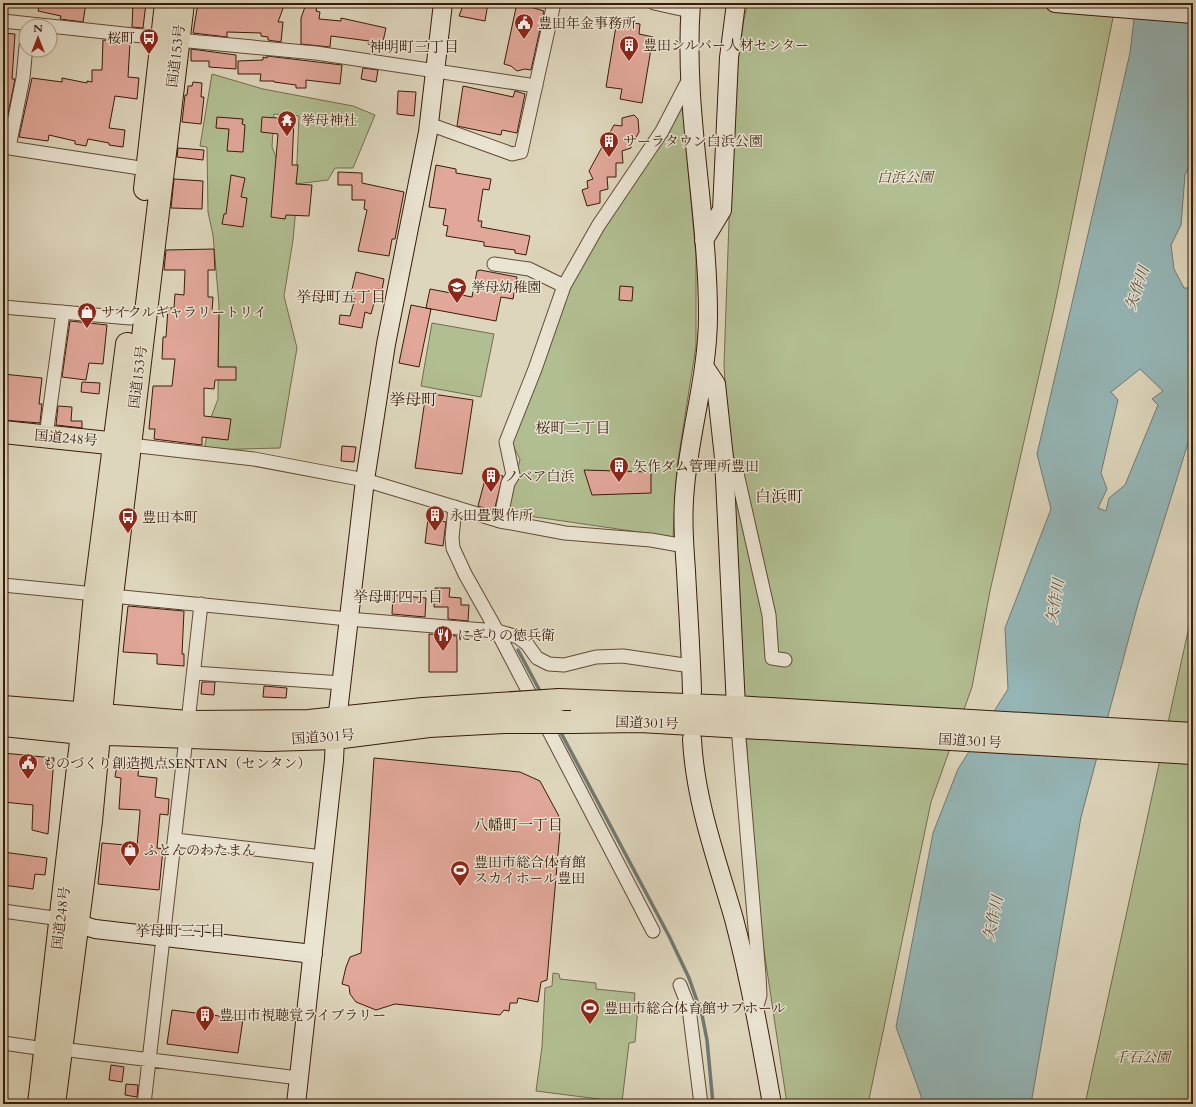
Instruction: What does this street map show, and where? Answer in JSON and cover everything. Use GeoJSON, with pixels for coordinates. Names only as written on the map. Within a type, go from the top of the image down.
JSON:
{"type":"FeatureCollection","features":[{"type":"Feature","properties":{"kind":"highway","name":"国道153号"},"geometry":{"type":"LineString","coordinates":[[92,724],[104,595],[121,444],[170,39],[166,3]]}},
{"type":"Feature","properties":{"kind":"highway","name":"国道153号"},"geometry":{"type":"LineString","coordinates":[[170,39],[183,3]]}},
{"type":"Feature","properties":{"kind":"highway","name":"国道153号"},"geometry":{"type":"LineString","coordinates":[[121,444],[130,318],[155,170]]}},
{"type":"Feature","properties":{"kind":"highway","name":"国道248号"},"geometry":{"type":"LineString","coordinates":[[3,432],[121,444]]}},
{"type":"Feature","properties":{"kind":"highway","name":"国道301号"},"geometry":{"type":"LineString","coordinates":[[501,713],[559,700],[746,718],[1193,753]]}},
{"type":"Feature","properties":{"kind":"highway"},"geometry":{"type":"LineString","coordinates":[[3,707],[92,724]]}},
{"type":"Feature","properties":{"kind":"highway","name":"国道301号"},"geometry":{"type":"LineString","coordinates":[[92,724],[187,730],[269,740],[337,728],[423,709],[501,713],[571,722],[746,718],[1193,734]]}},
{"type":"Feature","properties":{"kind":"highway","name":"国道248号"},"geometry":{"type":"LineString","coordinates":[[39,1104],[53,1049],[70,921],[92,724]]}},
{"type":"Feature","properties":{"kind":"highway"},"geometry":{"type":"LineString","coordinates":[[3,725],[92,724]]}},
{"type":"Feature","properties":{"kind":"highway","name":"国道248号"},"geometry":{"type":"LineString","coordinates":[[53,1049],[54,1104]]}},
{"type":"Feature","properties":{"kind":"street"},"geometry":{"type":"LineString","coordinates":[[296,1104],[300,1078],[348,619],[365,480],[386,344],[429,124],[443,3]]}},
{"type":"Feature","properties":{"kind":"street"},"geometry":{"type":"LineString","coordinates":[[429,124],[512,154],[521,152],[554,3]]}},
{"type":"Feature","properties":{"kind":"street"},"geometry":{"type":"LineString","coordinates":[[654,3],[690,7],[689,79],[704,240],[708,316],[704,366],[686,475],[684,546],[692,692]]}},
{"type":"Feature","properties":{"kind":"street"},"geometry":{"type":"LineString","coordinates":[[704,240],[722,210],[729,58],[736,3]]}},
{"type":"Feature","properties":{"kind":"street"},"geometry":{"type":"LineString","coordinates":[[1055,3],[1193,14]]}},
{"type":"Feature","properties":{"kind":"street"},"geometry":{"type":"LineString","coordinates":[[3,21],[18,23]]}},
{"type":"Feature","properties":{"kind":"street"},"geometry":{"type":"LineString","coordinates":[[58,27],[316,53],[536,86]]}},
{"type":"Feature","properties":{"kind":"street"},"geometry":{"type":"LineString","coordinates":[[25,58],[23,78],[6,147],[155,170]]}},
{"type":"Feature","properties":{"kind":"street"},"geometry":{"type":"LineString","coordinates":[[500,521],[508,483],[513,475],[506,442],[535,369],[564,286],[598,226],[662,131],[689,79]]}},
{"type":"Feature","properties":{"kind":"street"},"geometry":{"type":"LineString","coordinates":[[494,264],[535,272],[564,286]]}},
{"type":"Feature","properties":{"kind":"street"},"geometry":{"type":"LineString","coordinates":[[3,307],[130,318]]}},
{"type":"Feature","properties":{"kind":"street"},"geometry":{"type":"LineString","coordinates":[[46,436],[63,312]]}},
{"type":"Feature","properties":{"kind":"street"},"geometry":{"type":"LineString","coordinates":[[704,366],[716,384],[724,458],[746,718],[760,995],[755,1010]]}},
{"type":"Feature","properties":{"kind":"street"},"geometry":{"type":"LineString","coordinates":[[121,444],[254,459],[365,480],[500,521],[566,533],[651,540],[684,546]]}},
{"type":"Feature","properties":{"kind":"street"},"geometry":{"type":"LineString","coordinates":[[724,458],[736,469],[769,614],[772,658],[785,660]]}},
{"type":"Feature","properties":{"kind":"street"},"geometry":{"type":"LineString","coordinates":[[456,507],[452,538],[453,548],[465,574],[497,630],[654,931]]}},
{"type":"Feature","properties":{"kind":"street"},"geometry":{"type":"LineString","coordinates":[[3,585],[348,619],[497,630],[518,636],[527,644],[537,658],[549,664],[564,665],[596,657],[623,656],[691,666]]}},
{"type":"Feature","properties":{"kind":"street"},"geometry":{"type":"LineString","coordinates":[[144,1104],[194,673],[200,604]]}},
{"type":"Feature","properties":{"kind":"street"},"geometry":{"type":"LineString","coordinates":[[194,673],[342,684]]}},
{"type":"Feature","properties":{"kind":"street"},"geometry":{"type":"LineString","coordinates":[[692,739],[702,805],[712,847],[734,920],[755,1010],[772,1104]]}},
{"type":"Feature","properties":{"kind":"street"},"geometry":{"type":"LineString","coordinates":[[175,840],[323,857]]}},
{"type":"Feature","properties":{"kind":"street"},"geometry":{"type":"LineString","coordinates":[[3,911],[70,921],[95,929],[313,954]]}},
{"type":"Feature","properties":{"kind":"street"},"geometry":{"type":"LineString","coordinates":[[680,985],[690,1008],[701,1104]]}},
{"type":"Feature","properties":{"kind":"street"},"geometry":{"type":"LineString","coordinates":[[3,1044],[300,1078]]}},
{"type":"Feature","properties":{"kind":"green space","name":"白浜公園"},"geometry":{"type":"Polygon","coordinates":[[[748,3],[1116,3],[1054,309],[990,591],[972,687],[931,802],[868,1104],[787,1104],[756,897],[724,365],[729,221],[738,59],[748,3]]]}},
{"type":"Feature","properties":{"kind":"green space"},"geometry":{"type":"Polygon","coordinates":[[[212,74],[263,89],[353,106],[375,115],[353,168],[335,168],[328,180],[296,184],[299,116],[274,114],[272,147],[296,207],[293,240],[284,296],[297,348],[280,448],[204,450],[210,420],[218,399],[219,305],[213,235],[208,212],[207,147],[200,146],[212,74]]]}},
{"type":"Feature","properties":{"kind":"green space"},"geometry":{"type":"Polygon","coordinates":[[[682,100],[696,257],[696,346],[677,467],[673,537],[508,513],[520,459],[511,442],[535,369],[578,269],[682,100]]]}},
{"type":"Feature","properties":{"kind":"green space"},"geometry":{"type":"Polygon","coordinates":[[[432,323],[494,334],[481,397],[421,386],[432,323]]]}},
{"type":"Feature","properties":{"kind":"green space","name":"千石公園"},"geometry":{"type":"Polygon","coordinates":[[[1193,608],[1193,1025],[1188,1044],[1193,1073],[1193,1104],[1085,1104],[1193,608]]]}},
{"type":"Feature","properties":{"kind":"green space","name":"豊田市総合体育館サブホール"},"geometry":{"type":"Polygon","coordinates":[[[553,973],[559,974],[560,979],[596,983],[596,989],[635,993],[634,1006],[638,1007],[635,1042],[629,1043],[622,1102],[536,1091],[542,1047],[545,988],[552,986],[553,973]]]}},
{"type":"Feature","properties":{"kind":"water","name":"矢作川"},"geometry":{"type":"Polygon","coordinates":[[[1136,3],[1193,3],[1193,159],[1185,175],[1181,225],[1171,245],[1174,269],[1184,288],[1190,288],[1193,284],[1193,427],[1138,604],[1081,817],[1031,1104],[922,1104],[921,1096],[896,1027],[933,833],[958,769],[1008,689],[1005,628],[1051,509],[1037,454],[1130,53],[1136,3]],[[1140,369],[1111,392],[1118,400],[1101,473],[1107,489],[1098,508],[1106,511],[1109,498],[1125,485],[1158,405],[1152,399],[1163,391],[1140,369]]]}},
{"type":"Feature","properties":{"kind":"building"},"geometry":{"type":"Polygon","coordinates":[[[40,3],[86,3],[83,22],[60,19],[61,16],[38,11],[40,3]]]}},
{"type":"Feature","properties":{"kind":"building"},"geometry":{"type":"Polygon","coordinates":[[[133,3],[146,3],[143,28],[132,27],[133,3]]]}},
{"type":"Feature","properties":{"kind":"building"},"geometry":{"type":"Polygon","coordinates":[[[198,3],[285,3],[278,22],[283,22],[281,42],[268,40],[268,37],[261,36],[261,33],[227,32],[227,37],[193,33],[198,3]]]}},
{"type":"Feature","properties":{"kind":"building"},"geometry":{"type":"Polygon","coordinates":[[[464,3],[488,3],[485,21],[459,16],[464,3]]]}},
{"type":"Feature","properties":{"kind":"building","name":"豊田年金事務所"},"geometry":{"type":"Polygon","coordinates":[[[517,3],[544,11],[531,70],[525,69],[517,71],[511,66],[504,64],[517,3]]]}},
{"type":"Feature","properties":{"kind":"building"},"geometry":{"type":"Polygon","coordinates":[[[306,4],[317,7],[316,11],[320,12],[319,19],[341,21],[341,18],[386,28],[382,46],[368,44],[369,41],[331,36],[330,47],[301,44],[301,18],[306,4]]]}},
{"type":"Feature","properties":{"kind":"building","name":"豊田シルバー人材センター"},"geometry":{"type":"Polygon","coordinates":[[[617,20],[640,24],[639,34],[653,37],[642,103],[620,99],[622,89],[606,87],[617,20]]]}},
{"type":"Feature","properties":{"kind":"building"},"geometry":{"type":"Polygon","coordinates":[[[3,33],[15,34],[12,79],[15,79],[4,134],[3,33]]]}},
{"type":"Feature","properties":{"kind":"building"},"geometry":{"type":"Polygon","coordinates":[[[103,40],[130,43],[128,77],[139,78],[137,99],[115,96],[109,128],[125,130],[123,147],[88,139],[86,146],[75,144],[75,141],[49,135],[48,141],[19,137],[32,78],[62,82],[62,78],[87,83],[87,81],[92,82],[92,70],[102,70],[103,40]]]}},
{"type":"Feature","properties":{"kind":"building"},"geometry":{"type":"Polygon","coordinates":[[[191,49],[236,55],[236,69],[209,67],[209,61],[191,61],[191,49]]]}},
{"type":"Feature","properties":{"kind":"building"},"geometry":{"type":"Polygon","coordinates":[[[267,56],[342,65],[340,84],[306,80],[306,88],[296,88],[296,85],[274,81],[260,81],[261,74],[238,74],[238,61],[263,60],[263,57],[267,58],[267,56]]]}},
{"type":"Feature","properties":{"kind":"building"},"geometry":{"type":"Polygon","coordinates":[[[363,68],[378,70],[376,82],[361,79],[363,68]]]}},
{"type":"Feature","properties":{"kind":"building"},"geometry":{"type":"Polygon","coordinates":[[[193,82],[202,83],[201,97],[204,97],[201,124],[182,122],[185,95],[187,95],[188,86],[192,86],[193,82]]]}},
{"type":"Feature","properties":{"kind":"building"},"geometry":{"type":"Polygon","coordinates":[[[463,86],[513,97],[515,91],[525,94],[517,133],[502,130],[501,135],[457,126],[463,86]]]}},
{"type":"Feature","properties":{"kind":"building"},"geometry":{"type":"Polygon","coordinates":[[[398,91],[416,92],[414,116],[397,114],[398,91]]]}},
{"type":"Feature","properties":{"kind":"building","name":"サーラタウン白浜公園"},"geometry":{"type":"Polygon","coordinates":[[[634,115],[638,119],[639,132],[635,139],[630,140],[631,148],[622,151],[623,163],[616,163],[616,177],[607,177],[608,189],[600,191],[600,203],[587,206],[582,190],[588,188],[587,181],[593,179],[589,171],[614,125],[622,126],[622,118],[634,115]]]}},
{"type":"Feature","properties":{"kind":"building"},"geometry":{"type":"Polygon","coordinates":[[[217,117],[243,119],[242,124],[245,125],[243,152],[227,151],[229,129],[216,128],[217,117]]]}},
{"type":"Feature","properties":{"kind":"building"},"geometry":{"type":"Polygon","coordinates":[[[262,117],[294,119],[292,165],[298,165],[296,184],[312,185],[309,216],[286,215],[285,219],[271,217],[278,134],[261,132],[262,117]]]}},
{"type":"Feature","properties":{"kind":"building"},"geometry":{"type":"Polygon","coordinates":[[[178,148],[204,150],[203,160],[177,157],[178,148]]]}},
{"type":"Feature","properties":{"kind":"building"},"geometry":{"type":"Polygon","coordinates":[[[436,165],[456,169],[456,173],[491,179],[489,190],[483,189],[478,221],[482,221],[481,227],[530,236],[526,255],[515,253],[515,250],[484,246],[484,242],[446,236],[448,226],[443,225],[446,209],[429,207],[436,165]]]}},
{"type":"Feature","properties":{"kind":"building"},"geometry":{"type":"Polygon","coordinates":[[[338,172],[362,173],[362,183],[404,192],[395,239],[392,239],[389,256],[358,251],[367,210],[364,209],[365,200],[352,200],[352,185],[338,185],[338,172]]]}},
{"type":"Feature","properties":{"kind":"building"},"geometry":{"type":"Polygon","coordinates":[[[231,175],[245,178],[241,197],[247,198],[243,227],[222,224],[224,214],[226,214],[231,175]]]}},
{"type":"Feature","properties":{"kind":"building"},"geometry":{"type":"Polygon","coordinates":[[[174,179],[203,181],[202,209],[171,208],[174,179]]]}},
{"type":"Feature","properties":{"kind":"building"},"geometry":{"type":"Polygon","coordinates":[[[214,249],[215,270],[208,270],[208,297],[213,297],[212,312],[219,312],[218,367],[236,367],[236,380],[215,380],[214,389],[204,388],[204,416],[231,419],[228,440],[202,437],[202,445],[154,439],[155,429],[149,429],[153,386],[172,386],[175,359],[162,359],[163,337],[166,337],[168,308],[174,308],[175,294],[184,295],[185,270],[164,270],[166,250],[214,249]]]}},
{"type":"Feature","properties":{"kind":"building"},"geometry":{"type":"Polygon","coordinates":[[[480,270],[517,277],[513,299],[501,297],[496,321],[426,308],[430,289],[472,297],[477,271],[480,270]]]}},
{"type":"Feature","properties":{"kind":"building"},"geometry":{"type":"Polygon","coordinates":[[[356,272],[384,279],[382,290],[378,289],[371,314],[365,312],[362,328],[339,324],[340,315],[350,316],[355,299],[350,298],[356,272]]]}},
{"type":"Feature","properties":{"kind":"building"},"geometry":{"type":"Polygon","coordinates":[[[620,286],[633,287],[632,301],[619,300],[620,286]]]}},
{"type":"Feature","properties":{"kind":"building"},"geometry":{"type":"Polygon","coordinates":[[[411,305],[431,309],[419,367],[399,363],[411,305]]]}},
{"type":"Feature","properties":{"kind":"building"},"geometry":{"type":"Polygon","coordinates":[[[70,321],[107,325],[103,364],[89,363],[86,380],[62,377],[70,321]]]}},
{"type":"Feature","properties":{"kind":"building"},"geometry":{"type":"Polygon","coordinates":[[[3,374],[42,378],[39,404],[42,404],[40,423],[3,420],[3,374]]]}},
{"type":"Feature","properties":{"kind":"building"},"geometry":{"type":"Polygon","coordinates":[[[82,382],[100,383],[99,394],[81,392],[82,382]]]}},
{"type":"Feature","properties":{"kind":"building"},"geometry":{"type":"Polygon","coordinates":[[[426,393],[473,400],[462,474],[415,468],[426,393]]]}},
{"type":"Feature","properties":{"kind":"building"},"geometry":{"type":"Polygon","coordinates":[[[58,406],[72,407],[71,421],[82,421],[82,428],[56,425],[58,406]]]}},
{"type":"Feature","properties":{"kind":"building"},"geometry":{"type":"Polygon","coordinates":[[[342,446],[356,447],[354,462],[341,461],[342,446]]]}},
{"type":"Feature","properties":{"kind":"building","name":"矢作ダム管理所豊田"},"geometry":{"type":"Polygon","coordinates":[[[584,470],[651,472],[651,493],[592,495],[584,470]]]}},
{"type":"Feature","properties":{"kind":"building","name":"ノベア白浜"},"geometry":{"type":"Polygon","coordinates":[[[487,472],[503,476],[494,511],[478,506],[487,472]]]}},
{"type":"Feature","properties":{"kind":"building","name":"永田畳製作所"},"geometry":{"type":"Polygon","coordinates":[[[428,519],[446,522],[443,546],[425,543],[428,519]]]}},
{"type":"Feature","properties":{"kind":"building"},"geometry":{"type":"Polygon","coordinates":[[[435,588],[450,588],[449,597],[461,598],[461,605],[469,605],[468,621],[448,619],[448,607],[434,607],[435,588]]]}},
{"type":"Feature","properties":{"kind":"building"},"geometry":{"type":"Polygon","coordinates":[[[393,595],[426,598],[425,617],[392,614],[393,595]]]}},
{"type":"Feature","properties":{"kind":"building"},"geometry":{"type":"Polygon","coordinates":[[[128,606],[184,611],[182,654],[184,654],[184,666],[157,664],[157,654],[123,652],[128,606]]]}},
{"type":"Feature","properties":{"kind":"building","name":"にぎりの徳兵衛"},"geometry":{"type":"Polygon","coordinates":[[[429,634],[457,636],[457,672],[429,672],[429,634]]]}},
{"type":"Feature","properties":{"kind":"building"},"geometry":{"type":"Polygon","coordinates":[[[202,682],[215,682],[214,695],[201,694],[202,682]]]}},
{"type":"Feature","properties":{"kind":"building"},"geometry":{"type":"Polygon","coordinates":[[[264,686],[287,688],[286,698],[263,697],[264,686]]]}},
{"type":"Feature","properties":{"kind":"building","name":"ものづくり創造拠点SENTAN（センタン）"},"geometry":{"type":"Polygon","coordinates":[[[3,753],[54,758],[48,834],[32,830],[33,805],[3,802],[3,753]]]}},
{"type":"Feature","properties":{"kind":"building","name":"豊田市総合体育館 スカイホール豊田"},"geometry":{"type":"Polygon","coordinates":[[[374,758],[520,772],[540,781],[561,820],[547,980],[541,982],[538,1002],[518,998],[517,1003],[510,1003],[509,1011],[504,1010],[500,1015],[395,1004],[376,1010],[356,1002],[350,994],[349,986],[342,984],[350,957],[361,953],[374,758]]]}},
{"type":"Feature","properties":{"kind":"building"},"geometry":{"type":"Polygon","coordinates":[[[117,764],[139,765],[138,776],[157,778],[155,797],[169,799],[168,815],[160,814],[157,848],[163,849],[159,890],[98,884],[102,843],[137,846],[140,810],[119,809],[121,778],[115,777],[117,764]]]}},
{"type":"Feature","properties":{"kind":"building"},"geometry":{"type":"Polygon","coordinates":[[[3,852],[47,858],[45,875],[35,874],[33,889],[3,885],[3,852]]]}},
{"type":"Feature","properties":{"kind":"building","name":"豊田市視聴覚ライブラリー"},"geometry":{"type":"Polygon","coordinates":[[[172,1010],[243,1019],[238,1053],[167,1044],[172,1010]]]}},
{"type":"Feature","properties":{"kind":"building"},"geometry":{"type":"Polygon","coordinates":[[[111,1065],[124,1067],[122,1082],[109,1080],[111,1065]]]}},
{"type":"Feature","properties":{"kind":"building"},"geometry":{"type":"Polygon","coordinates":[[[126,1084],[138,1085],[137,1097],[125,1095],[126,1084]]]}},
{"type":"Feature","properties":{"kind":"waterway"},"geometry":{"type":"LineString","coordinates":[[518,650],[541,693]]}},
{"type":"Feature","properties":{"kind":"waterway"},"geometry":{"type":"LineString","coordinates":[[559,729],[669,936],[689,978],[702,1015],[707,1040],[713,1104]]}},
{"type":"Feature","properties":{"kind":"place","name":"豊田年金事務所"},"geometry":{"type":"Point","coordinates":[524,40]}},
{"type":"Feature","properties":{"kind":"place","name":"桜町"},"geometry":{"type":"Point","coordinates":[149,55]}},
{"type":"Feature","properties":{"kind":"place","name":"豊田シルバー人材センター"},"geometry":{"type":"Point","coordinates":[629,62]}},
{"type":"Feature","properties":{"kind":"place","name":"挙母神社"},"geometry":{"type":"Point","coordinates":[287,137]}},
{"type":"Feature","properties":{"kind":"place","name":"サーラタウン白浜公園"},"geometry":{"type":"Point","coordinates":[609,158]}},
{"type":"Feature","properties":{"kind":"place","name":"挙母幼稚園"},"geometry":{"type":"Point","coordinates":[457,304]}},
{"type":"Feature","properties":{"kind":"place","name":"サイクルギャラリートリイ"},"geometry":{"type":"Point","coordinates":[87,329]}},
{"type":"Feature","properties":{"kind":"place","name":"矢作ダム管理所豊田"},"geometry":{"type":"Point","coordinates":[619,483]}},
{"type":"Feature","properties":{"kind":"place","name":"ノベア白浜"},"geometry":{"type":"Point","coordinates":[491,493]}},
{"type":"Feature","properties":{"kind":"place","name":"永田畳製作所"},"geometry":{"type":"Point","coordinates":[435,532]}},
{"type":"Feature","properties":{"kind":"place","name":"豊田本町"},"geometry":{"type":"Point","coordinates":[128,534]}},
{"type":"Feature","properties":{"kind":"place","name":"にぎりの徳兵衛"},"geometry":{"type":"Point","coordinates":[443,652]}},
{"type":"Feature","properties":{"kind":"place","name":"ものづくり創造拠点SENTAN（センタン）"},"geometry":{"type":"Point","coordinates":[28,780]}},
{"type":"Feature","properties":{"kind":"place","name":"ふとんのわたまん"},"geometry":{"type":"Point","coordinates":[130,867]}},
{"type":"Feature","properties":{"kind":"place","name":"豊田市総合体育館 スカイホール豊田"},"geometry":{"type":"Point","coordinates":[460,887]}},
{"type":"Feature","properties":{"kind":"place","name":"豊田市総合体育館サブホール"},"geometry":{"type":"Point","coordinates":[590,1025]}},
{"type":"Feature","properties":{"kind":"place","name":"豊田市視聴覚ライブラリー"},"geometry":{"type":"Point","coordinates":[205,1032]}},
{"type":"Feature","properties":{"kind":"district","name":"神明町三丁目"},"geometry":{"type":"Point","coordinates":[414,47]}},
{"type":"Feature","properties":{"kind":"district","name":"挙母町五丁目"},"geometry":{"type":"Point","coordinates":[341,297]}},
{"type":"Feature","properties":{"kind":"district","name":"挙母町"},"geometry":{"type":"Point","coordinates":[413,400]}},
{"type":"Feature","properties":{"kind":"district","name":"桜町二丁目"},"geometry":{"type":"Point","coordinates":[573,428]}},
{"type":"Feature","properties":{"kind":"district","name":"白浜町"},"geometry":{"type":"Point","coordinates":[779,497]}},
{"type":"Feature","properties":{"kind":"district","name":"挙母町四丁目"},"geometry":{"type":"Point","coordinates":[398,597]}},
{"type":"Feature","properties":{"kind":"district","name":"八幡町一丁目"},"geometry":{"type":"Point","coordinates":[518,825]}},
{"type":"Feature","properties":{"kind":"district","name":"挙母町三丁目"},"geometry":{"type":"Point","coordinates":[180,931]}}]}
